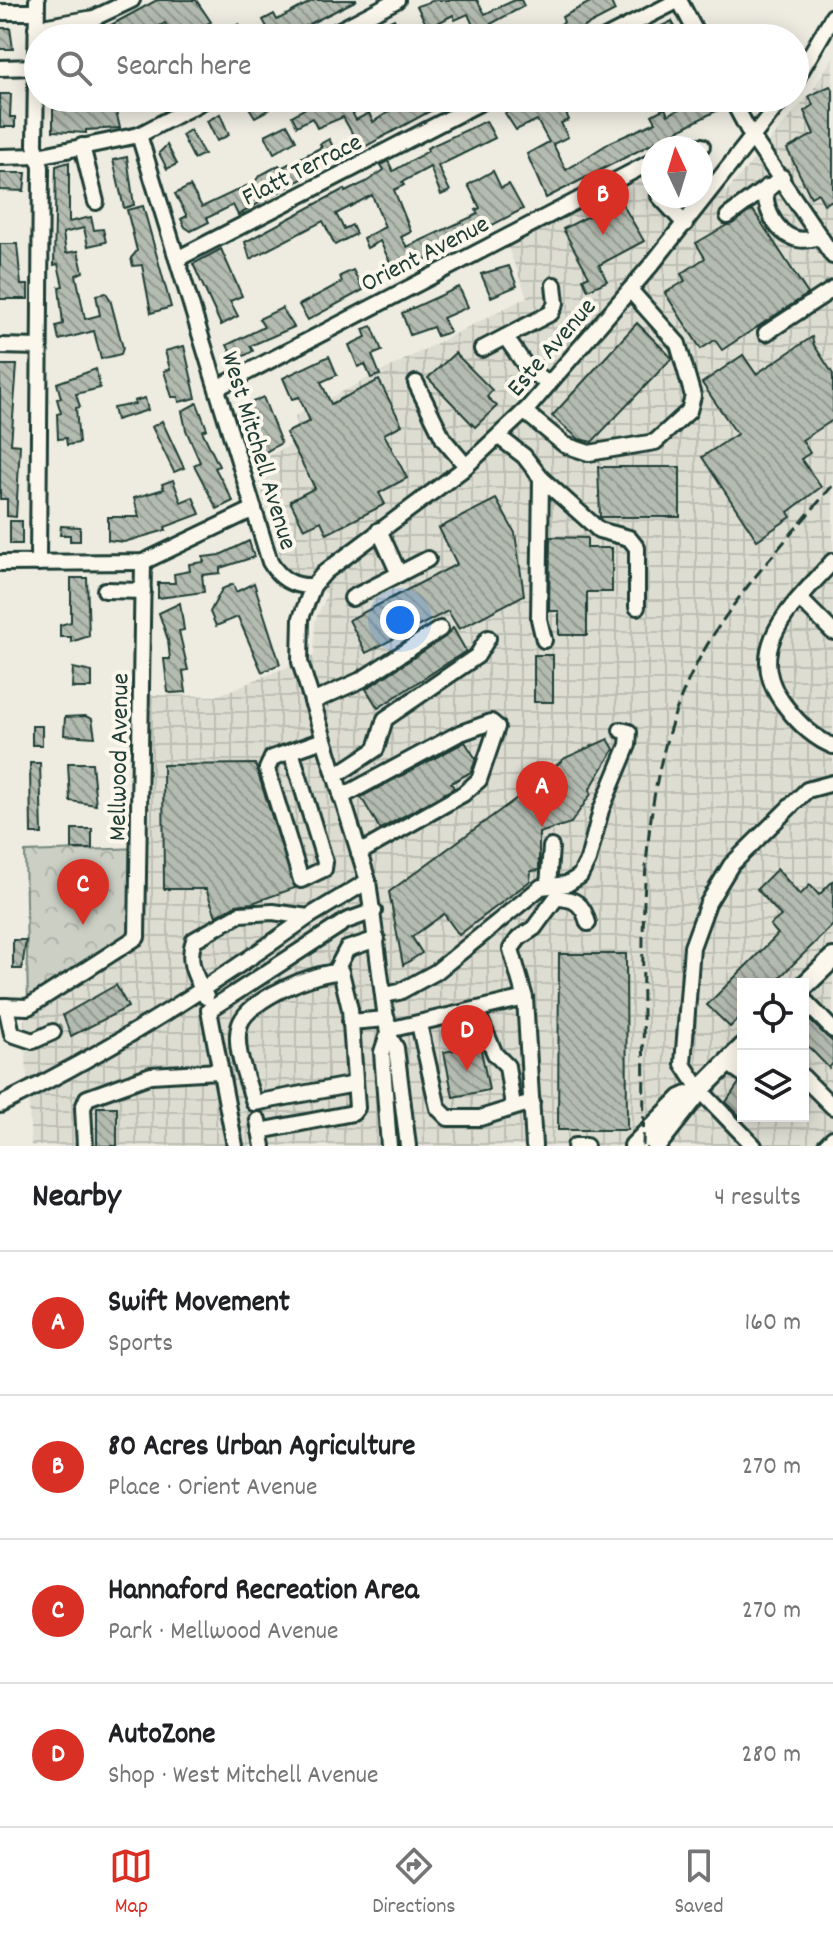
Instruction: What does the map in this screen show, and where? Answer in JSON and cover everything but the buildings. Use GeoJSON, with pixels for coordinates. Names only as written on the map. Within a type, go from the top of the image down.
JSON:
{"type":"FeatureCollection","features":[{"type":"Feature","properties":{"kind":"main road"},"geometry":{"type":"LineString","coordinates":[[809,995],[833,958]]}},
{"type":"Feature","properties":{"kind":"main road"},"geometry":{"type":"LineString","coordinates":[[656,1146],[700,1090],[740,1050]]}},
{"type":"Feature","properties":{"kind":"main road"},"geometry":{"type":"LineString","coordinates":[[634,1146],[681,1099],[700,1090]]}},
{"type":"Feature","properties":{"kind":"street"},"geometry":{"type":"LineString","coordinates":[[59,24],[94,18],[132,0]]}},
{"type":"Feature","properties":{"kind":"street"},"geometry":{"type":"LineString","coordinates":[[351,24],[397,0]]}},
{"type":"Feature","properties":{"kind":"street"},"geometry":{"type":"LineString","coordinates":[[632,24],[679,0],[692,24]]}},
{"type":"Feature","properties":{"kind":"street"},"geometry":{"type":"LineString","coordinates":[[0,12],[36,6]]}},
{"type":"Feature","properties":{"kind":"street"},"geometry":{"type":"LineString","coordinates":[[809,57],[833,16]]}},
{"type":"Feature","properties":{"kind":"street"},"geometry":{"type":"LineString","coordinates":[[0,68],[24,67]]}},
{"type":"Feature","properties":{"kind":"street"},"geometry":{"type":"LineString","coordinates":[[37,112],[41,167],[38,563]]}},
{"type":"Feature","properties":{"kind":"street"},"geometry":{"type":"LineString","coordinates":[[0,157],[38,156],[139,135],[183,112]]}},
{"type":"Feature","properties":{"kind":"street","name":"Flatt Terrace"},"geometry":{"type":"LineString","coordinates":[[177,259],[462,112]]}},
{"type":"Feature","properties":{"kind":"street"},"geometry":{"type":"LineString","coordinates":[[739,112],[752,137],[833,256]]}},
{"type":"Feature","properties":{"kind":"street","name":"Este Avenue"},"geometry":{"type":"LineString","coordinates":[[313,586],[325,572],[466,466],[525,412],[685,224],[772,112]]}},
{"type":"Feature","properties":{"kind":"street","name":"West Mitchell Avenue"},"geometry":{"type":"LineString","coordinates":[[139,135],[270,562],[279,575],[292,584],[313,586]]}},
{"type":"Feature","properties":{"kind":"street"},"geometry":{"type":"LineString","coordinates":[[82,146],[96,202]]}},
{"type":"Feature","properties":{"kind":"street","name":"Orient Avenue"},"geometry":{"type":"LineString","coordinates":[[217,388],[641,167]]}},
{"type":"Feature","properties":{"kind":"street"},"geometry":{"type":"LineString","coordinates":[[728,216],[782,177]]}},
{"type":"Feature","properties":{"kind":"street"},"geometry":{"type":"LineString","coordinates":[[767,187],[766,201],[781,232],[793,239],[820,236]]}},
{"type":"Feature","properties":{"kind":"street"},"geometry":{"type":"LineString","coordinates":[[670,208],[685,224]]}},
{"type":"Feature","properties":{"kind":"street"},"geometry":{"type":"LineString","coordinates":[[482,349],[551,313],[556,303],[554,285]]}},
{"type":"Feature","properties":{"kind":"street"},"geometry":{"type":"LineString","coordinates":[[766,333],[833,289]]}},
{"type":"Feature","properties":{"kind":"street"},"geometry":{"type":"LineString","coordinates":[[525,412],[565,445],[589,453],[655,442],[689,411],[693,396],[678,344],[630,290]]}},
{"type":"Feature","properties":{"kind":"street"},"geometry":{"type":"LineString","coordinates":[[506,338],[528,369],[549,384]]}},
{"type":"Feature","properties":{"kind":"street"},"geometry":{"type":"LineString","coordinates":[[0,346],[39,347]]}},
{"type":"Feature","properties":{"kind":"street"},"geometry":{"type":"LineString","coordinates":[[416,383],[444,440],[466,466]]}},
{"type":"Feature","properties":{"kind":"street"},"geometry":{"type":"LineString","coordinates":[[499,437],[524,456],[541,478],[599,530],[629,538],[637,548],[637,607]]}},
{"type":"Feature","properties":{"kind":"street"},"geometry":{"type":"LineString","coordinates":[[541,478],[539,619],[544,640]]}},
{"type":"Feature","properties":{"kind":"street"},"geometry":{"type":"LineString","coordinates":[[0,563],[143,562],[254,509]]}},
{"type":"Feature","properties":{"kind":"street"},"geometry":{"type":"LineString","coordinates":[[379,530],[399,574]]}},
{"type":"Feature","properties":{"kind":"street"},"geometry":{"type":"LineString","coordinates":[[352,598],[428,559]]}},
{"type":"Feature","properties":{"kind":"street"},"geometry":{"type":"LineString","coordinates":[[833,561],[770,640],[765,662],[773,691],[798,723],[821,742],[833,746]]}},
{"type":"Feature","properties":{"kind":"street","name":"Mellwood Avenue"},"geometry":{"type":"LineString","coordinates":[[3,1006],[28,1007],[137,937],[143,562]]}},
{"type":"Feature","properties":{"kind":"street"},"geometry":{"type":"LineString","coordinates":[[313,586],[301,618],[299,647],[323,740],[368,881],[388,1028],[396,1048],[408,1146]]}},
{"type":"Feature","properties":{"kind":"street"},"geometry":{"type":"LineString","coordinates":[[105,590],[143,591]]}},
{"type":"Feature","properties":{"kind":"street"},"geometry":{"type":"LineString","coordinates":[[800,599],[833,632]]}},
{"type":"Feature","properties":{"kind":"street"},"geometry":{"type":"LineString","coordinates":[[312,702],[361,680],[440,629]]}},
{"type":"Feature","properties":{"kind":"street"},"geometry":{"type":"LineString","coordinates":[[335,776],[376,749],[385,719],[477,656],[488,638]]}},
{"type":"Feature","properties":{"kind":"street"},"geometry":{"type":"LineString","coordinates":[[341,797],[458,734],[491,722],[497,727],[479,780],[463,794],[359,853]]}},
{"type":"Feature","properties":{"kind":"street"},"geometry":{"type":"LineString","coordinates":[[384,995],[399,992],[436,972],[541,887],[567,884],[580,876],[588,860],[601,810],[628,745],[629,732],[621,730]]}},
{"type":"Feature","properties":{"kind":"street"},"geometry":{"type":"LineString","coordinates":[[291,751],[325,862],[324,869],[301,880],[267,769],[272,758],[291,751],[323,740]]}},
{"type":"Feature","properties":{"kind":"street"},"geometry":{"type":"LineString","coordinates":[[754,1146],[700,1090],[683,1064],[692,947],[708,903],[731,865],[768,825],[807,790],[833,783]]}},
{"type":"Feature","properties":{"kind":"street"},"geometry":{"type":"LineString","coordinates":[[548,886],[551,847]]}},
{"type":"Feature","properties":{"kind":"street"},"geometry":{"type":"LineString","coordinates":[[0,1105],[65,1073],[204,992],[308,917],[368,881]]}},
{"type":"Feature","properties":{"kind":"street"},"geometry":{"type":"LineString","coordinates":[[534,1146],[525,998],[511,949],[519,938],[534,928],[556,898],[576,901],[584,908],[588,923]]}},
{"type":"Feature","properties":{"kind":"street"},"geometry":{"type":"LineString","coordinates":[[211,1008],[346,921],[374,911]]}},
{"type":"Feature","properties":{"kind":"street"},"geometry":{"type":"LineString","coordinates":[[235,1146],[211,1030],[211,1008],[192,967],[189,953],[194,940],[240,914],[273,912],[308,917]]}},
{"type":"Feature","properties":{"kind":"street"},"geometry":{"type":"LineString","coordinates":[[335,972],[347,949],[377,939]]}},
{"type":"Feature","properties":{"kind":"street"},"geometry":{"type":"LineString","coordinates":[[260,1132],[353,1113],[357,1108],[350,1022],[345,979],[341,972],[326,971],[280,990],[246,1015],[239,1025],[240,1051],[254,1103],[355,1084]]}},
{"type":"Feature","properties":{"kind":"street"},"geometry":{"type":"LineString","coordinates":[[350,1022],[388,1028],[419,1024],[525,998]]}},
{"type":"Feature","properties":{"kind":"street"},"geometry":{"type":"LineString","coordinates":[[809,1005],[833,1030]]}},
{"type":"Feature","properties":{"kind":"street"},"geometry":{"type":"LineString","coordinates":[[3,1006],[12,1034],[33,1041],[53,1032]]}},
{"type":"Feature","properties":{"kind":"street"},"geometry":{"type":"LineString","coordinates":[[476,1010],[495,1054],[507,1066],[513,1106]]}},
{"type":"Feature","properties":{"kind":"street"},"geometry":{"type":"LineString","coordinates":[[419,1024],[438,1108],[448,1118],[480,1118],[532,1102]]}},
{"type":"Feature","properties":{"kind":"street"},"geometry":{"type":"LineString","coordinates":[[388,1028],[382,1052],[389,1146]]}},
{"type":"Feature","properties":{"kind":"street"},"geometry":{"type":"LineString","coordinates":[[727,1063],[737,1070]]}},
{"type":"Feature","properties":{"kind":"street"},"geometry":{"type":"LineString","coordinates":[[85,1146],[83,1108],[87,1098],[151,1075],[219,1071]]}},
{"type":"Feature","properties":{"kind":"street"},"geometry":{"type":"LineString","coordinates":[[809,1083],[833,1107]]}},
{"type":"Feature","properties":{"kind":"street"},"geometry":{"type":"LineString","coordinates":[[825,1146],[833,1138]]}},
{"type":"Feature","properties":{"kind":"street"},"geometry":{"type":"LineString","coordinates":[[575,1146],[586,1146]]}},
{"type":"Feature","properties":{"kind":"shaded area"},"geometry":{"type":"Polygon","coordinates":[[[833,57],[833,1146],[31,1146],[24,1021],[28,1007],[130,944],[142,724],[149,695],[216,696],[314,656],[315,621],[327,594],[283,567],[253,462],[301,441],[295,416],[527,297],[507,245],[641,175],[641,208],[713,208],[713,182],[726,192],[794,112],[809,112],[809,95],[833,57]]]}},
{"type":"Feature","properties":{"kind":"green space"},"geometry":{"type":"Polygon","coordinates":[[[140,848],[139,930],[28,1007],[25,852],[140,848]]]}},
{"type":"Feature","properties":{"kind":"railway"},"geometry":{"type":"LineString","coordinates":[[643,1146],[644,899],[658,776],[674,718],[697,663],[726,615],[833,485]]}},
{"type":"Feature","properties":{"kind":"place","name":"80 Acres Urban Agriculture"},"geometry":{"type":"Point","coordinates":[603,235]}},
{"type":"Feature","properties":{"kind":"place","name":"Swift Movement"},"geometry":{"type":"Point","coordinates":[542,827]}},
{"type":"Feature","properties":{"kind":"place","name":"Hannaford Recreation Area"},"geometry":{"type":"Point","coordinates":[83,925]}},
{"type":"Feature","properties":{"kind":"place","name":"AutoZone"},"geometry":{"type":"Point","coordinates":[467,1071]}}]}
